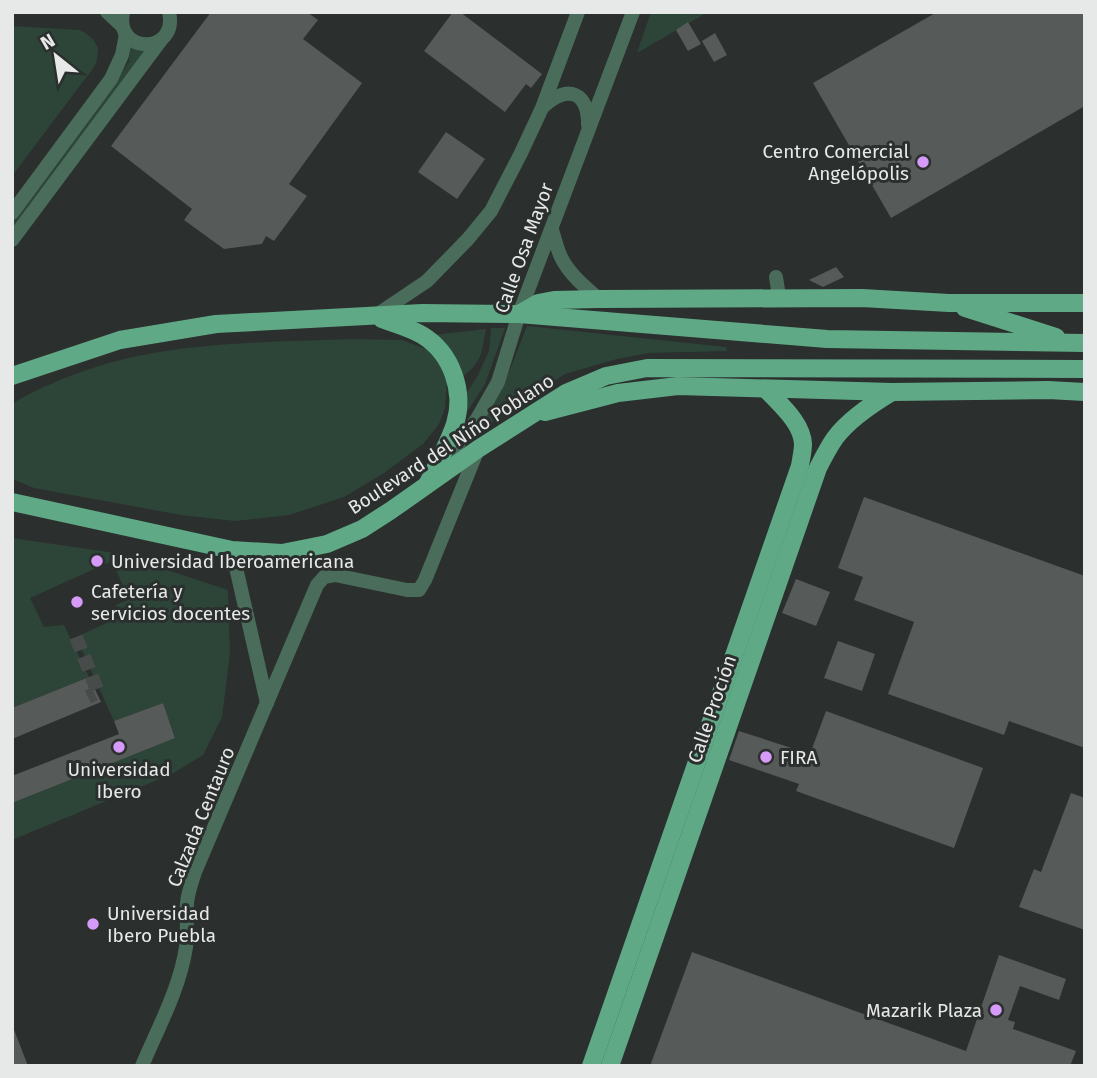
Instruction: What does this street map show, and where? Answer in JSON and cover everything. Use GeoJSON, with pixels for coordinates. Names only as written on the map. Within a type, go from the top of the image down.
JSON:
{"type":"FeatureCollection","features":[{"type":"Feature","properties":{"kind":"main road"},"geometry":{"type":"LineString","coordinates":[[519,314],[538,303],[599,299],[862,298],[949,303],[1085,303]]}},
{"type":"Feature","properties":{"kind":"main road"},"geometry":{"type":"LineString","coordinates":[[949,303],[1080,343]]}},
{"type":"Feature","properties":{"kind":"main road"},"geometry":{"type":"LineString","coordinates":[[15,376],[120,340],[216,324],[422,313],[519,314],[827,339],[1080,343]]}},
{"type":"Feature","properties":{"kind":"main road"},"geometry":{"type":"LineString","coordinates":[[375,316],[426,338],[447,360],[456,380],[458,406],[455,424],[428,483]]}},
{"type":"Feature","properties":{"kind":"main road","name":"Boulevard del Niño Poblano"},"geometry":{"type":"LineString","coordinates":[[12,502],[232,550],[282,553],[327,544],[362,529],[527,416],[566,393],[606,376],[646,368],[1085,369]]}},
{"type":"Feature","properties":{"kind":"main road"},"geometry":{"type":"LineString","coordinates":[[527,416],[618,393],[678,386],[892,392],[1085,392]]}},
{"type":"Feature","properties":{"kind":"main road","name":"Calle Proción"},"geometry":{"type":"LineString","coordinates":[[610,1066],[800,466],[803,442],[798,428],[791,416],[766,389]]}},
{"type":"Feature","properties":{"kind":"main road","name":"Calle Proción"},"geometry":{"type":"LineString","coordinates":[[591,1066],[818,468],[836,437],[874,403],[892,392]]}},
{"type":"Feature","properties":{"kind":"main road"},"geometry":{"type":"LineString","coordinates":[[12,491],[39,507]]}},
{"type":"Feature","properties":{"kind":"street"},"geometry":{"type":"LineString","coordinates":[[107,12],[124,24],[136,43],[142,44],[155,43],[165,35],[170,19],[169,12]]}},
{"type":"Feature","properties":{"kind":"street"},"geometry":{"type":"LineString","coordinates":[[12,240],[182,12]]}},
{"type":"Feature","properties":{"kind":"street","name":"Calle Osa Mayor"},"geometry":{"type":"LineString","coordinates":[[375,316],[427,281],[491,211],[542,108],[578,12]]}},
{"type":"Feature","properties":{"kind":"street","name":"Calle Osa Mayor"},"geometry":{"type":"LineString","coordinates":[[428,483],[477,419],[498,382],[519,314],[633,12]]}},
{"type":"Feature","properties":{"kind":"street"},"geometry":{"type":"LineString","coordinates":[[12,213],[111,79],[122,55],[124,24]]}},
{"type":"Feature","properties":{"kind":"street"},"geometry":{"type":"LineString","coordinates":[[542,108],[562,93],[575,94],[586,106],[588,130]]}},
{"type":"Feature","properties":{"kind":"street"},"geometry":{"type":"LineString","coordinates":[[552,230],[561,257],[581,283],[599,299]]}},
{"type":"Feature","properties":{"kind":"street","name":"Calzada Centauro"},"geometry":{"type":"LineString","coordinates":[[142,1066],[180,971],[186,947],[190,887],[317,585],[324,576],[335,575],[407,590],[419,590],[478,449]]}},
{"type":"Feature","properties":{"kind":"street"},"geometry":{"type":"LineString","coordinates":[[232,550],[267,703]]}},
{"type":"Feature","properties":{"kind":"green space"},"geometry":{"type":"Polygon","coordinates":[[[651,12],[708,12],[637,53],[651,12]]]}},
{"type":"Feature","properties":{"kind":"green space"},"geometry":{"type":"Polygon","coordinates":[[[12,26],[79,30],[93,39],[98,48],[94,67],[12,176],[12,26]]]}},
{"type":"Feature","properties":{"kind":"green space"},"geometry":{"type":"Polygon","coordinates":[[[130,46],[149,49],[12,233],[12,222],[129,62],[130,46]]]}},
{"type":"Feature","properties":{"kind":"green space"},"geometry":{"type":"Polygon","coordinates":[[[527,326],[726,347],[727,351],[649,353],[565,374],[472,436],[491,408],[509,372],[527,326]]]}},
{"type":"Feature","properties":{"kind":"green space"},"geometry":{"type":"Polygon","coordinates":[[[491,328],[505,328],[485,384],[462,420],[464,397],[489,351],[491,328]]]}},
{"type":"Feature","properties":{"kind":"green space"},"geometry":{"type":"Polygon","coordinates":[[[486,329],[478,361],[462,377],[433,335],[486,329]]]}},
{"type":"Feature","properties":{"kind":"green space"},"geometry":{"type":"Polygon","coordinates":[[[402,340],[431,351],[440,363],[447,382],[445,408],[439,424],[423,444],[384,473],[344,497],[289,515],[235,521],[181,515],[34,488],[12,479],[12,404],[65,378],[99,366],[170,350],[241,343],[402,340]]]}},
{"type":"Feature","properties":{"kind":"green space"},"geometry":{"type":"Polygon","coordinates":[[[12,538],[115,553],[228,590],[230,653],[222,717],[203,755],[172,774],[171,767],[161,771],[162,778],[12,840],[12,803],[175,737],[163,703],[114,721],[76,637],[120,617],[116,605],[129,599],[112,561],[30,598],[44,627],[64,625],[89,677],[12,708],[12,538]]]}},
{"type":"Feature","properties":{"kind":"building"},"geometry":{"type":"Polygon","coordinates":[[[211,12],[307,12],[318,20],[303,39],[362,83],[289,184],[307,196],[274,241],[266,236],[262,244],[224,249],[184,220],[192,209],[111,146],[211,12]]]}},
{"type":"Feature","properties":{"kind":"building"},"geometry":{"type":"Polygon","coordinates":[[[453,12],[460,12],[542,74],[531,88],[526,84],[505,112],[424,51],[453,12]]]}},
{"type":"Feature","properties":{"kind":"building","name":"Centro Comercial Angelópolis"},"geometry":{"type":"Polygon","coordinates":[[[937,12],[1085,12],[1085,106],[891,218],[813,83],[937,12]]]}},
{"type":"Feature","properties":{"kind":"building"},"geometry":{"type":"Polygon","coordinates":[[[688,22],[701,44],[688,51],[676,30],[688,22]]]}},
{"type":"Feature","properties":{"kind":"building"},"geometry":{"type":"Polygon","coordinates":[[[715,33],[727,55],[714,62],[702,41],[715,33]]]}},
{"type":"Feature","properties":{"kind":"building"},"geometry":{"type":"Polygon","coordinates":[[[446,132],[485,159],[457,199],[418,172],[446,132]]]}},
{"type":"Feature","properties":{"kind":"building"},"geometry":{"type":"Polygon","coordinates":[[[836,267],[844,277],[823,287],[809,280],[836,267]]]}},
{"type":"Feature","properties":{"kind":"building"},"geometry":{"type":"Polygon","coordinates":[[[864,497],[1085,576],[1085,748],[1009,721],[1004,735],[888,694],[914,622],[854,600],[863,577],[838,568],[864,497]]]}},
{"type":"Feature","properties":{"kind":"building"},"geometry":{"type":"Polygon","coordinates":[[[796,579],[830,592],[816,626],[782,613],[796,579]]]}},
{"type":"Feature","properties":{"kind":"building"},"geometry":{"type":"Polygon","coordinates":[[[838,641],[875,654],[862,691],[824,678],[838,641]]]}},
{"type":"Feature","properties":{"kind":"building","name":"Universidad Ibero"},"geometry":{"type":"Polygon","coordinates":[[[89,677],[101,702],[12,739],[12,708],[89,677]]]}},
{"type":"Feature","properties":{"kind":"building","name":"Universidad Ibero"},"geometry":{"type":"Polygon","coordinates":[[[163,703],[175,738],[12,803],[12,776],[119,734],[114,721],[163,703]]]}},
{"type":"Feature","properties":{"kind":"building"},"geometry":{"type":"Polygon","coordinates":[[[826,711],[983,768],[954,848],[796,791],[799,784],[729,760],[739,731],[810,754],[826,711]]]}},
{"type":"Feature","properties":{"kind":"building"},"geometry":{"type":"Polygon","coordinates":[[[1071,793],[1085,798],[1085,930],[1019,907],[1034,869],[1041,872],[1071,793]]]}},
{"type":"Feature","properties":{"kind":"building"},"geometry":{"type":"Polygon","coordinates":[[[692,952],[966,1051],[999,955],[1066,979],[1059,1000],[1020,986],[1008,1020],[1015,1022],[1013,1029],[1076,1051],[1070,1066],[650,1066],[692,952]]]}},
{"type":"Feature","properties":{"kind":"building"},"geometry":{"type":"Polygon","coordinates":[[[13,1027],[28,1066],[12,1066],[13,1027]]]}},
{"type":"Feature","properties":{"kind":"tunnel"},"geometry":{"type":"LineString","coordinates":[[76,637],[98,692],[88,697]]}},
{"type":"Feature","properties":{"kind":"place","name":"Centro Comercial Angelópolis"},"geometry":{"type":"Point","coordinates":[923,162]}},
{"type":"Feature","properties":{"kind":"place","name":"Universidad Iberoamericana"},"geometry":{"type":"Point","coordinates":[97,561]}},
{"type":"Feature","properties":{"kind":"place","name":"Cafetería y servicios docentes"},"geometry":{"type":"Point","coordinates":[77,602]}},
{"type":"Feature","properties":{"kind":"place","name":"Universidad Ibero"},"geometry":{"type":"Point","coordinates":[119,747]}},
{"type":"Feature","properties":{"kind":"place","name":"FIRA"},"geometry":{"type":"Point","coordinates":[766,757]}},
{"type":"Feature","properties":{"kind":"place","name":"Universidad Ibero Puebla"},"geometry":{"type":"Point","coordinates":[93,924]}},
{"type":"Feature","properties":{"kind":"place","name":"Mazarik Plaza"},"geometry":{"type":"Point","coordinates":[996,1010]}}]}
